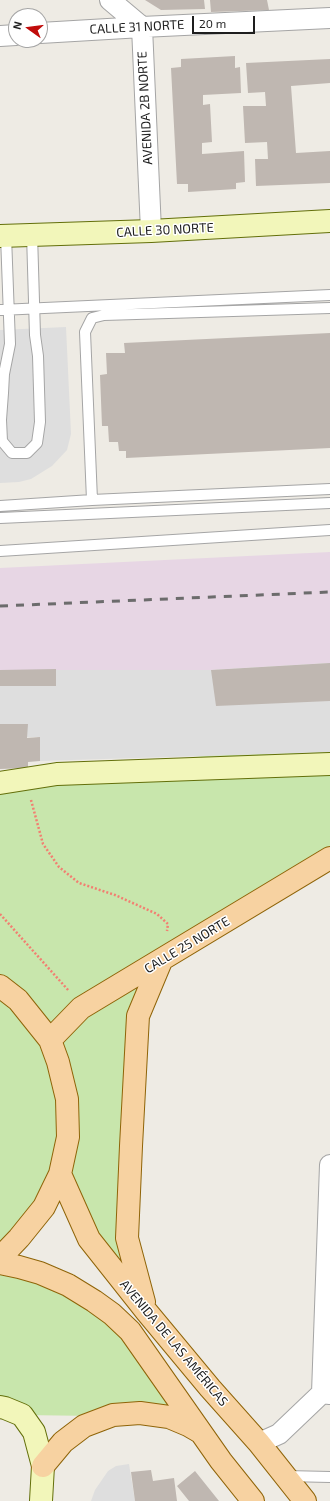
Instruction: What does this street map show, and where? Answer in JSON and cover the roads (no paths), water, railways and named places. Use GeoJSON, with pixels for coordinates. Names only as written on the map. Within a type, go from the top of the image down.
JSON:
{"type":"FeatureCollection","features":[{"type":"Feature","properties":{"kind":"main road","name":"CALLE 30 NORTE"},"geometry":{"type":"LineString","coordinates":[[3,236],[151,231],[330,221]]}},
{"type":"Feature","properties":{"kind":"main road"},"geometry":{"type":"LineString","coordinates":[[0,783],[57,774],[330,764]]}},
{"type":"Feature","properties":{"kind":"main road","name":"CALLE 25 NORTE"},"geometry":{"type":"LineString","coordinates":[[50,1040],[81,1008],[330,858]]}},
{"type":"Feature","properties":{"kind":"main road"},"geometry":{"type":"LineString","coordinates":[[146,1311],[128,1238],[131,1146],[138,1016],[161,961]]}},
{"type":"Feature","properties":{"kind":"main road"},"geometry":{"type":"LineString","coordinates":[[0,986],[18,1000],[50,1040],[58,1062],[67,1099],[68,1137],[60,1174],[51,1194],[40,1213],[0,1258]]}},
{"type":"Feature","properties":{"kind":"main road","name":"AVENIDA DE LAS AMÉRICAS"},"geometry":{"type":"LineString","coordinates":[[60,1174],[89,1238],[146,1311],[210,1388],[259,1443],[305,1501]]}},
{"type":"Feature","properties":{"kind":"main road","name":"AVENIDA DE LAS AMÉRICAS"},"geometry":{"type":"LineString","coordinates":[[0,1263],[40,1273],[68,1285],[112,1314],[130,1331],[221,1461],[254,1501]]}},
{"type":"Feature","properties":{"kind":"main road"},"geometry":{"type":"LineString","coordinates":[[0,1407],[22,1415],[34,1432],[43,1466],[41,1501]]}},
{"type":"Feature","properties":{"kind":"main road"},"geometry":{"type":"LineString","coordinates":[[43,1466],[63,1442],[84,1426],[113,1415],[140,1413],[169,1417],[188,1425],[202,1434]]}},
{"type":"Feature","properties":{"kind":"street"},"geometry":{"type":"LineString","coordinates":[[110,0],[142,26]]}},
{"type":"Feature","properties":{"kind":"street","name":"CALLE 31 NORTE"},"geometry":{"type":"LineString","coordinates":[[48,32],[142,26],[330,18]]}},
{"type":"Feature","properties":{"kind":"street","name":"AVENIDA 2B NORTE"},"geometry":{"type":"LineString","coordinates":[[142,26],[151,231]]}},
{"type":"Feature","properties":{"kind":"street"},"geometry":{"type":"LineString","coordinates":[[259,1443],[279,1434],[326,1393],[330,1165]]}},
{"type":"Feature","properties":{"kind":"lane"},"geometry":{"type":"LineString","coordinates":[[3,236],[10,344],[2,393],[2,441],[12,453],[27,453],[37,443],[40,422],[38,356],[35,335],[32,234]]}},
{"type":"Feature","properties":{"kind":"lane"},"geometry":{"type":"LineString","coordinates":[[0,310],[330,295]]}},
{"type":"Feature","properties":{"kind":"lane"},"geometry":{"type":"LineString","coordinates":[[92,500],[85,332],[92,318],[104,315],[330,308]]}},
{"type":"Feature","properties":{"kind":"lane"},"geometry":{"type":"LineString","coordinates":[[0,506],[92,500],[330,489]]}},
{"type":"Feature","properties":{"kind":"lane"},"geometry":{"type":"LineString","coordinates":[[0,518],[330,503]]}},
{"type":"Feature","properties":{"kind":"lane"},"geometry":{"type":"LineString","coordinates":[[0,551],[330,530]]}},
{"type":"Feature","properties":{"kind":"lane"},"geometry":{"type":"LineString","coordinates":[[244,1426],[253,1452],[294,1501]]}},
{"type":"Feature","properties":{"kind":"lane"},"geometry":{"type":"LineString","coordinates":[[221,1461],[245,1480],[262,1501]]}},
{"type":"Feature","properties":{"kind":"lane"},"geometry":{"type":"LineString","coordinates":[[285,1476],[330,1477]]}},
{"type":"Feature","properties":{"kind":"railway"},"geometry":{"type":"LineString","coordinates":[[0,606],[330,592]]}}]}
